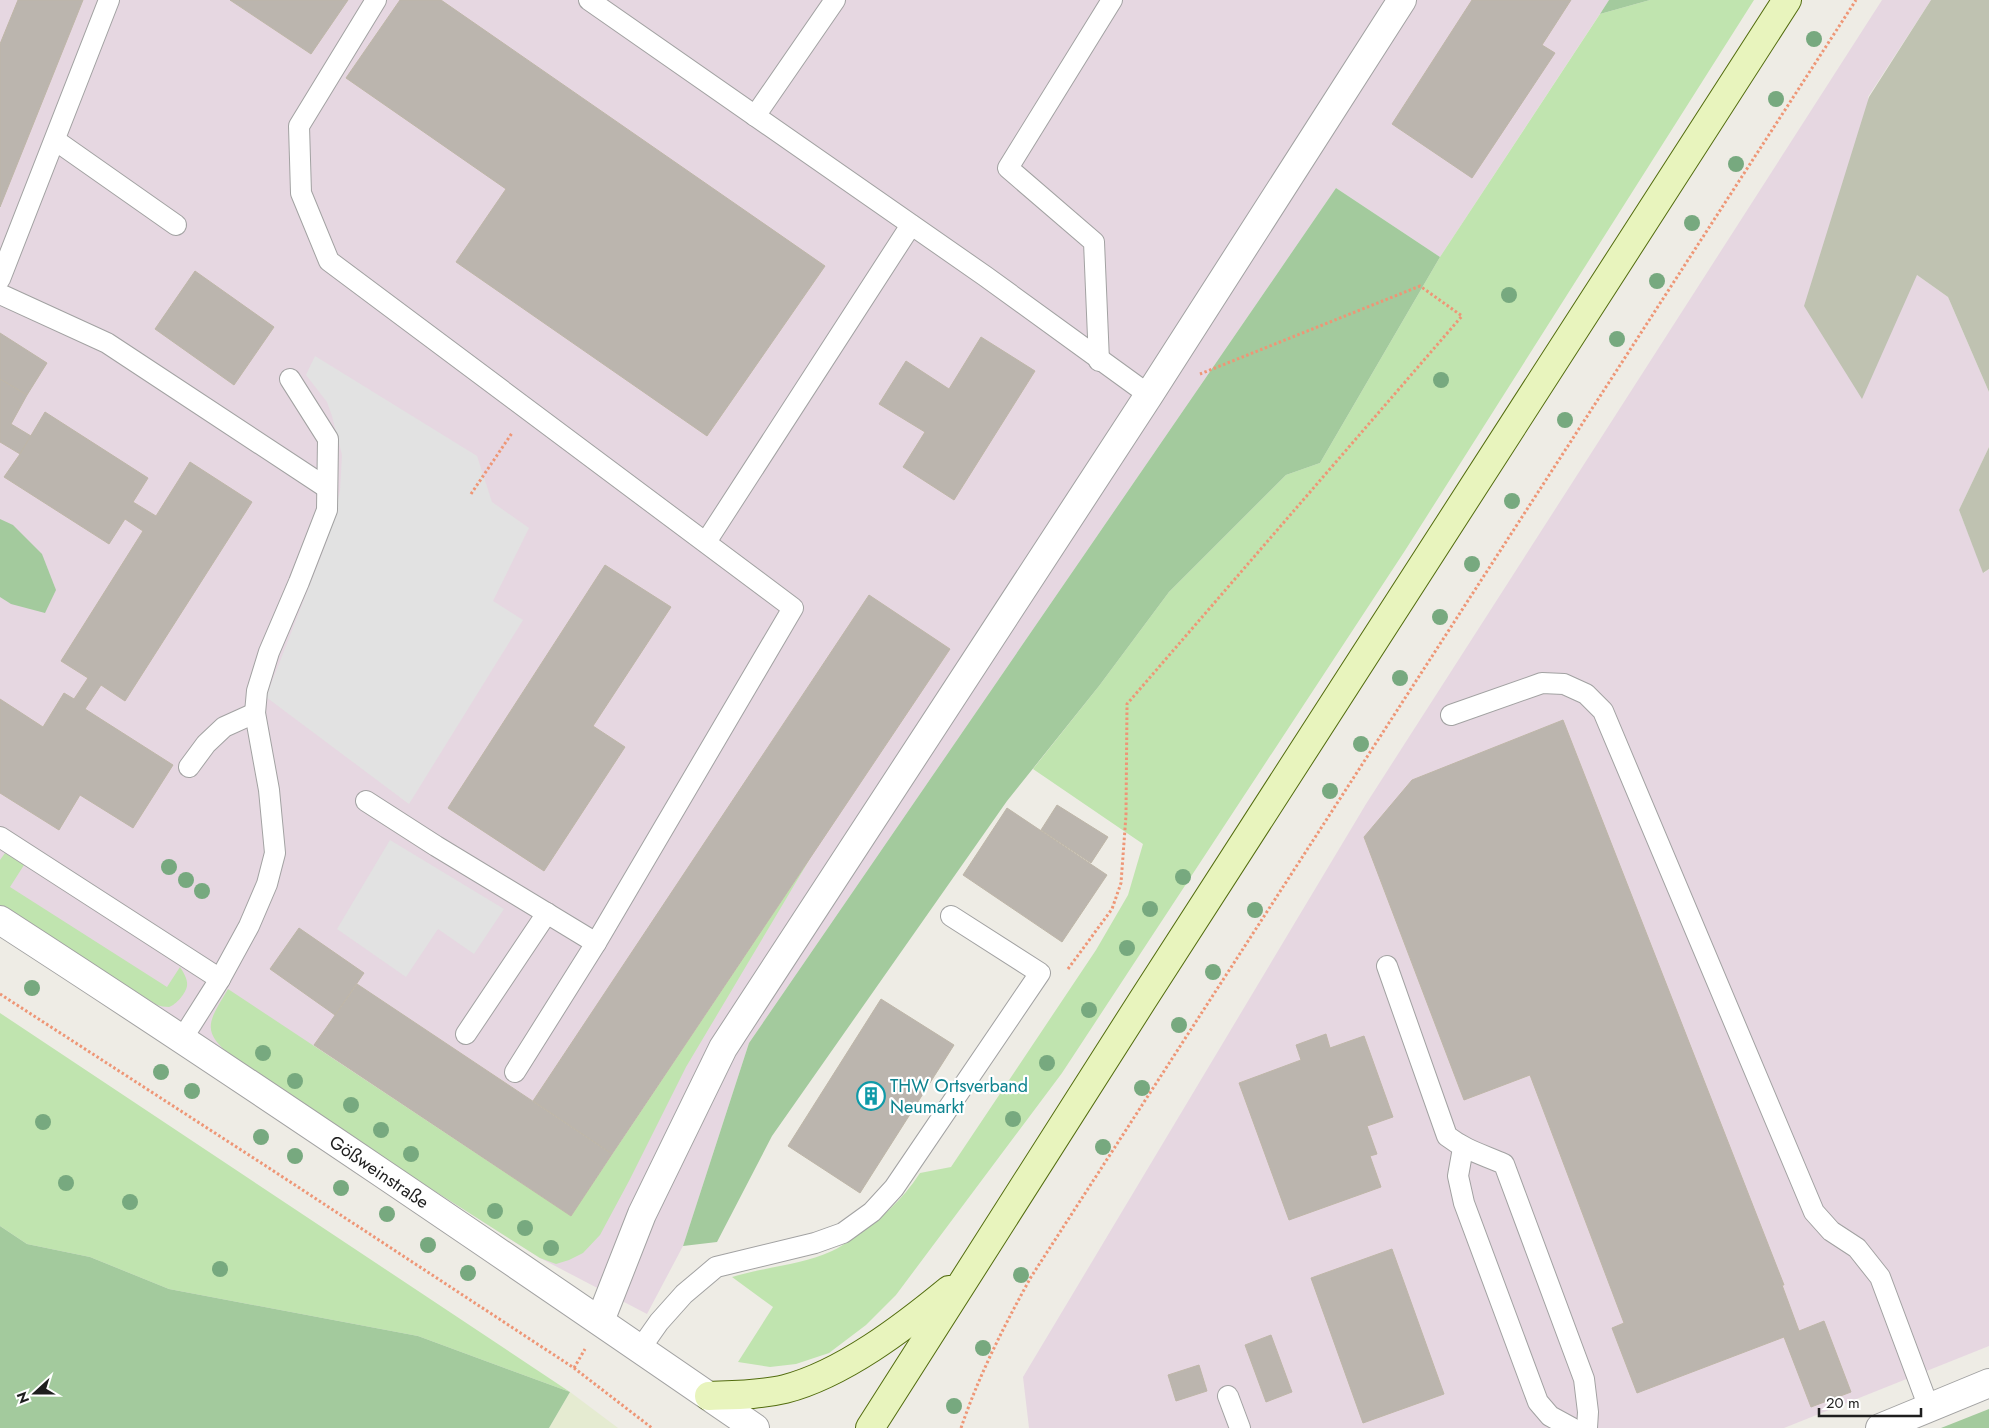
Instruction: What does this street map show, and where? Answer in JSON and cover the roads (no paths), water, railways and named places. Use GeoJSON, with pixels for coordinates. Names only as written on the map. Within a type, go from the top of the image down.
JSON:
{"type":"FeatureCollection","features":[{"type":"Feature","properties":{"kind":"main road"},"geometry":{"type":"LineString","coordinates":[[870,1428],[1787,0]]}},
{"type":"Feature","properties":{"kind":"main road"},"geometry":{"type":"LineString","coordinates":[[709,1396],[758,1394],[786,1388],[816,1378],[884,1340],[968,1274]]}},
{"type":"Feature","properties":{"kind":"street"},"geometry":{"type":"LineString","coordinates":[[600,1321],[642,1214],[723,1048],[1149,395],[1402,0]]}},
{"type":"Feature","properties":{"kind":"street","name":"Gößweinstraße"},"geometry":{"type":"LineString","coordinates":[[0,920],[182,1038],[755,1428]]}},
{"type":"Feature","properties":{"kind":"street"},"geometry":{"type":"LineString","coordinates":[[1880,1428],[1989,1383]]}},
{"type":"Feature","properties":{"kind":"lane"},"geometry":{"type":"LineString","coordinates":[[0,280],[109,0]]}},
{"type":"Feature","properties":{"kind":"lane"},"geometry":{"type":"LineString","coordinates":[[376,0],[299,126],[301,193],[329,261],[793,608],[596,943],[515,1072]]}},
{"type":"Feature","properties":{"kind":"lane"},"geometry":{"type":"LineString","coordinates":[[589,0],[911,224],[1149,395]]}},
{"type":"Feature","properties":{"kind":"lane"},"geometry":{"type":"LineString","coordinates":[[755,116],[835,0]]}},
{"type":"Feature","properties":{"kind":"lane"},"geometry":{"type":"LineString","coordinates":[[1099,360],[1094,242],[1008,168],[1112,0]]}},
{"type":"Feature","properties":{"kind":"lane"},"geometry":{"type":"LineString","coordinates":[[55,140],[176,225]]}},
{"type":"Feature","properties":{"kind":"lane"},"geometry":{"type":"LineString","coordinates":[[706,542],[911,224]]}},
{"type":"Feature","properties":{"kind":"lane"},"geometry":{"type":"LineString","coordinates":[[0,294],[107,343],[327,488]]}},
{"type":"Feature","properties":{"kind":"lane"},"geometry":{"type":"LineString","coordinates":[[182,1038],[220,979],[249,926],[267,884],[275,852],[269,790],[255,713],[257,691],[269,652],[327,510],[328,440],[290,379]]}},
{"type":"Feature","properties":{"kind":"lane"},"geometry":{"type":"LineString","coordinates":[[1451,715],[1542,683],[1564,684],[1586,694],[1603,711],[1814,1212],[1830,1231],[1857,1248],[1880,1277],[1929,1408]]}},
{"type":"Feature","properties":{"kind":"lane"},"geometry":{"type":"LineString","coordinates":[[189,767],[206,744],[224,727],[255,713]]}},
{"type":"Feature","properties":{"kind":"lane"},"geometry":{"type":"LineString","coordinates":[[366,801],[436,846],[596,943]]}},
{"type":"Feature","properties":{"kind":"lane"},"geometry":{"type":"LineString","coordinates":[[0,837],[220,979]]}},
{"type":"Feature","properties":{"kind":"lane"},"geometry":{"type":"LineString","coordinates":[[466,1034],[547,913]]}},
{"type":"Feature","properties":{"kind":"lane"},"geometry":{"type":"LineString","coordinates":[[640,1349],[659,1322],[684,1294],[716,1267],[815,1243],[843,1233],[872,1212],[894,1188],[1040,972],[951,916]]}},
{"type":"Feature","properties":{"kind":"lane"},"geometry":{"type":"LineString","coordinates":[[1387,966],[1447,1136],[1463,1148],[1479,1152],[1504,1164],[1584,1379],[1588,1412],[1587,1428]]}},
{"type":"Feature","properties":{"kind":"lane"},"geometry":{"type":"LineString","coordinates":[[1463,1148],[1458,1176],[1464,1203],[1538,1402],[1550,1416],[1572,1428]]}},
{"type":"Feature","properties":{"kind":"lane"},"geometry":{"type":"LineString","coordinates":[[1228,1396],[1240,1428]]}},
{"type":"Feature","properties":{"kind":"place","name":"THW Ortsverband Neumarkt"},"geometry":{"type":"Point","coordinates":[871,1096]}}]}
